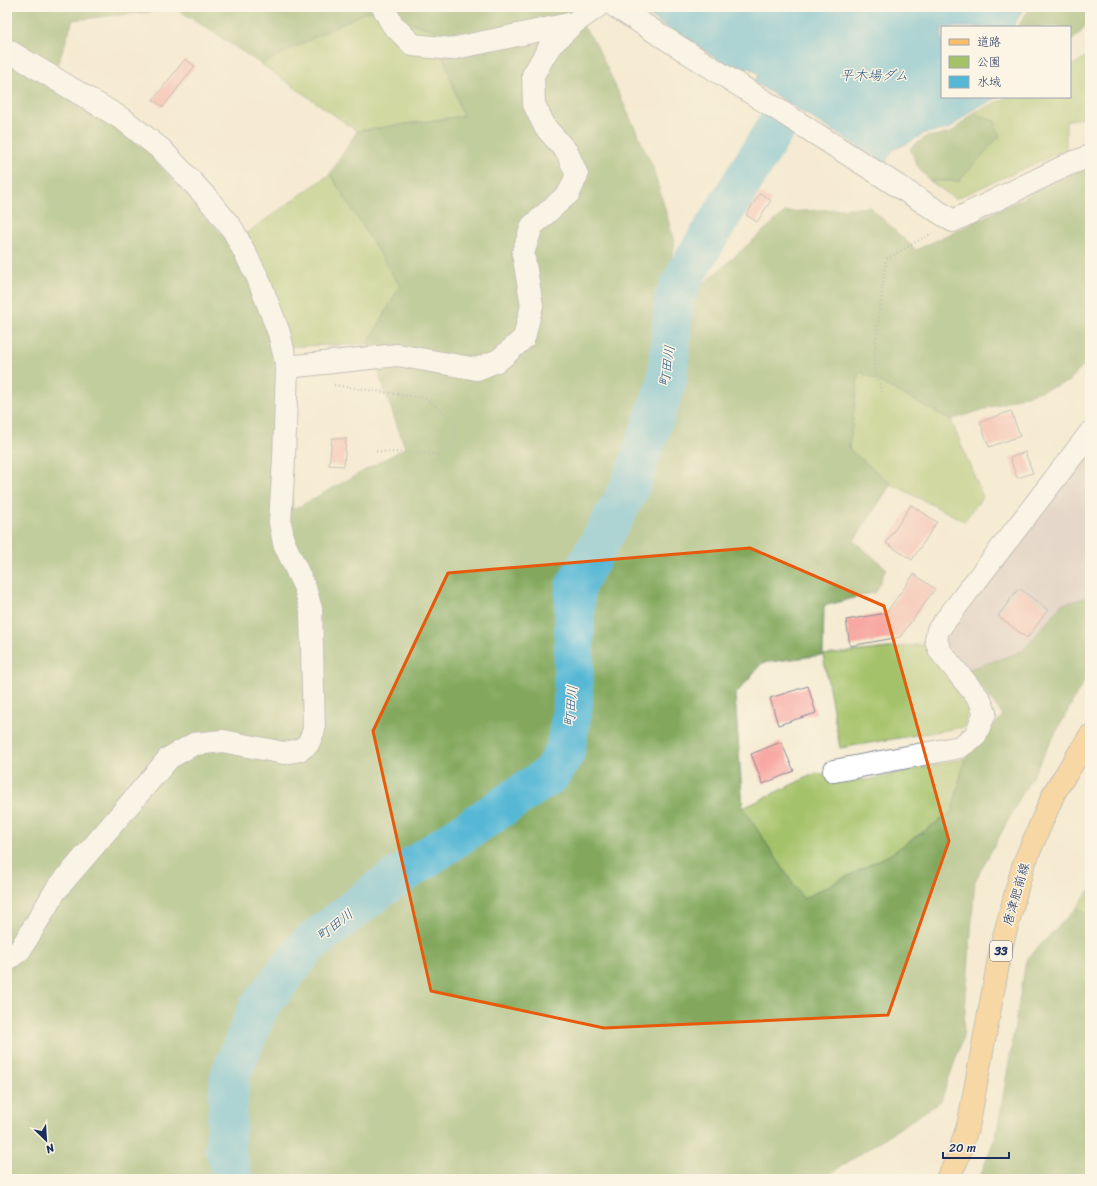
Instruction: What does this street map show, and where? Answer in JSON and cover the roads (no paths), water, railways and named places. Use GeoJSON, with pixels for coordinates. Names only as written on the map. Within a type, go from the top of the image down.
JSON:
{"type":"FeatureCollection","features":[{"type":"Feature","properties":{"kind":"main road","name":"唐津肥前線"},"geometry":{"type":"LineString","coordinates":[[947,1179],[957,1160],[969,1122],[1001,948],[1023,866],[1054,793],[1090,736]]}},
{"type":"Feature","properties":{"kind":"street"},"geometry":{"type":"LineString","coordinates":[[383,7],[392,24],[413,45],[451,49],[574,23]]}},
{"type":"Feature","properties":{"kind":"street"},"geometry":{"type":"LineString","coordinates":[[286,367],[397,355],[477,369],[499,360],[524,338],[532,305],[523,253],[527,240],[532,226],[569,193],[577,175],[567,152],[545,127],[534,104],[533,75],[550,46],[574,23],[597,7]]}},
{"type":"Feature","properties":{"kind":"street"},"geometry":{"type":"LineString","coordinates":[[616,7],[953,221],[1066,165],[1090,156]]}},
{"type":"Feature","properties":{"kind":"street"},"geometry":{"type":"LineString","coordinates":[[7,50],[124,120],[162,150],[208,199],[233,230],[258,278],[279,333],[286,367],[284,460],[280,522],[284,543],[305,588],[312,609],[314,730],[308,744],[300,750],[284,753],[223,741],[194,744],[169,758],[56,890],[20,950],[7,960]]}},
{"type":"Feature","properties":{"kind":"street"},"geometry":{"type":"LineString","coordinates":[[834,771],[960,747],[975,736],[985,713],[980,700],[940,651],[936,640],[938,630],[1090,433]]}},
{"type":"Feature","properties":{"kind":"water","name":"平木場ダム"},"geometry":{"type":"Polygon","coordinates":[[[647,7],[705,7],[714,10],[719,7],[1024,7],[1014,26],[941,26],[941,98],[997,98],[972,110],[949,129],[925,133],[893,150],[885,163],[754,82],[759,74],[748,67],[743,75],[644,13],[647,7]]]}},
{"type":"Feature","properties":{"kind":"waterway","name":"町田川"},"geometry":{"type":"LineString","coordinates":[[233,1179],[225,1148],[230,1076],[259,1007],[306,947],[381,888],[550,775],[565,752],[573,706],[575,587],[629,489],[667,382],[674,299],[685,275],[776,127]]}}]}
